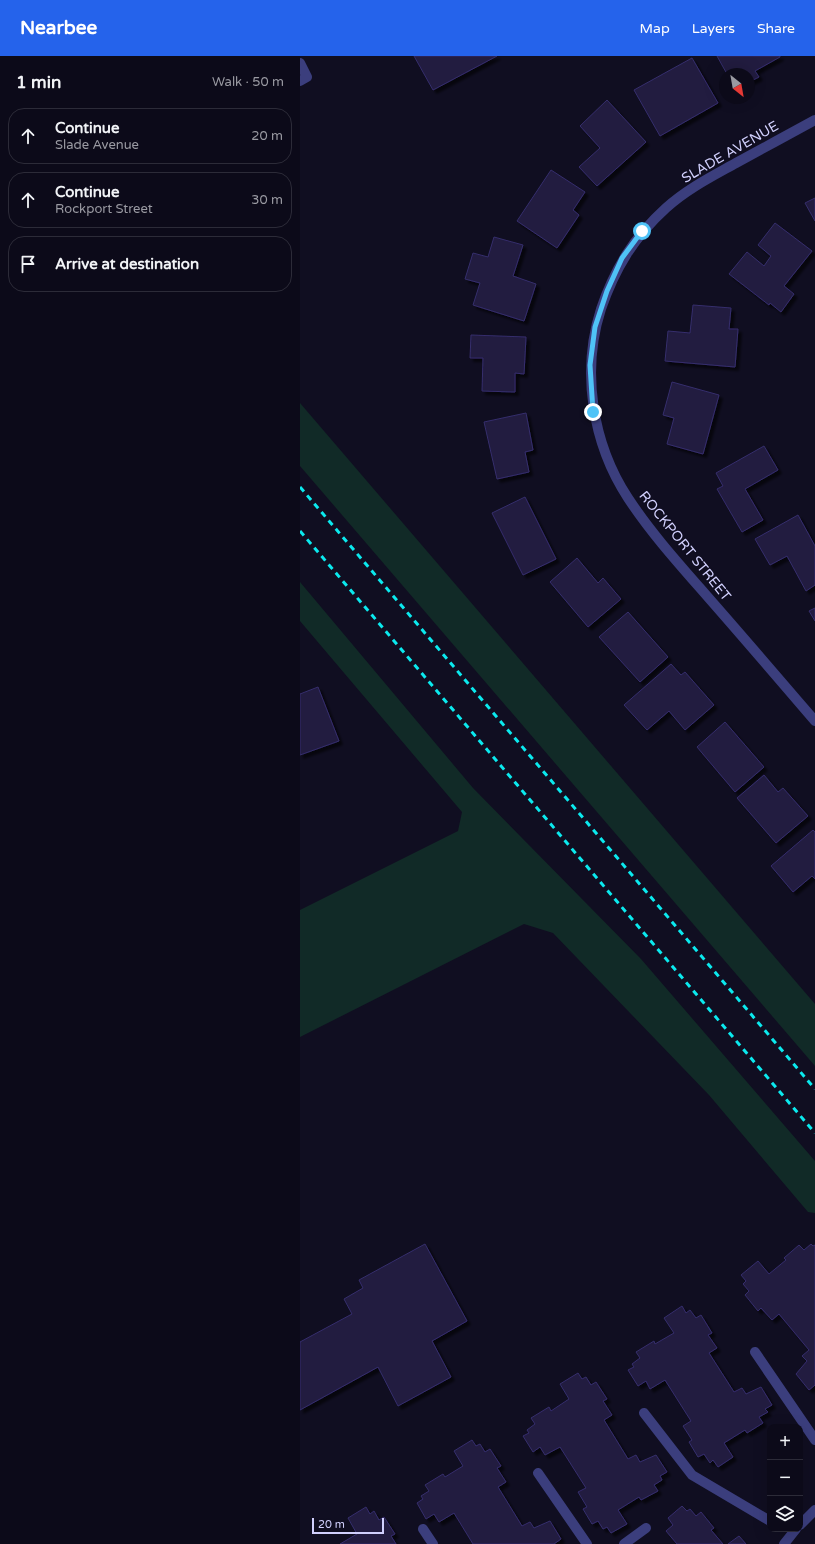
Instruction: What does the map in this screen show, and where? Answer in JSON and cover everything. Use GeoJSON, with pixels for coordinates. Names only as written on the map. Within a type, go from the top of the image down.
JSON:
{"type":"FeatureCollection","features":[{"type":"Feature","properties":{"kind":"street"},"geometry":{"type":"LineString","coordinates":[[300,63],[307,77],[300,81]]}},
{"type":"Feature","properties":{"kind":"street","name":"SLADE AVENUE"},"geometry":{"type":"LineString","coordinates":[[607,291],[622,258],[642,231],[667,207],[694,186],[815,120]]}},
{"type":"Feature","properties":{"kind":"street","name":"ROCKPORT STREET"},"geometry":{"type":"LineString","coordinates":[[607,291],[595,327],[590,365],[593,412],[606,455],[627,496],[653,534],[815,721]]}},
{"type":"Feature","properties":{"kind":"street"},"geometry":{"type":"LineString","coordinates":[[755,1352],[815,1440]]}},
{"type":"Feature","properties":{"kind":"street"},"geometry":{"type":"LineString","coordinates":[[644,1413],[692,1475],[767,1520]]}},
{"type":"Feature","properties":{"kind":"street"},"geometry":{"type":"LineString","coordinates":[[538,1473],[587,1544]]}},
{"type":"Feature","properties":{"kind":"street"},"geometry":{"type":"LineString","coordinates":[[803,1522],[815,1510]]}},
{"type":"Feature","properties":{"kind":"street"},"geometry":{"type":"LineString","coordinates":[[624,1544],[646,1528]]}},
{"type":"Feature","properties":{"kind":"street"},"geometry":{"type":"LineString","coordinates":[[423,1529],[433,1544]]}},
{"type":"Feature","properties":{"kind":"street"},"geometry":{"type":"LineString","coordinates":[[784,1544],[790,1532]]}},
{"type":"Feature","properties":{"kind":"green space"},"geometry":{"type":"Polygon","coordinates":[[[300,403],[815,1004],[815,1066],[300,466],[300,403]]]}},
{"type":"Feature","properties":{"kind":"green space"},"geometry":{"type":"Polygon","coordinates":[[[300,582],[473,788],[641,959],[815,1161],[815,1213],[808,1212],[709,1095],[553,933],[524,924],[300,1037],[300,910],[458,831],[462,812],[300,621],[300,582]]]}},
{"type":"Feature","properties":{"kind":"building"},"geometry":{"type":"Polygon","coordinates":[[[414,56],[497,56],[433,90],[414,56]]]}},
{"type":"Feature","properties":{"kind":"building"},"geometry":{"type":"Polygon","coordinates":[[[717,56],[780,56],[755,71],[755,68],[724,68],[717,56]]]}},
{"type":"Feature","properties":{"kind":"building"},"geometry":{"type":"Polygon","coordinates":[[[692,58],[718,103],[660,136],[634,90],[692,58]]]}},
{"type":"Feature","properties":{"kind":"building"},"geometry":{"type":"Polygon","coordinates":[[[755,71],[759,77],[755,79],[755,71]]]}},
{"type":"Feature","properties":{"kind":"building"},"geometry":{"type":"Polygon","coordinates":[[[607,100],[646,142],[597,186],[579,167],[600,148],[580,126],[607,100]]]}},
{"type":"Feature","properties":{"kind":"building"},"geometry":{"type":"Polygon","coordinates":[[[551,170],[585,192],[573,210],[579,215],[557,248],[517,221],[551,170]]]}},
{"type":"Feature","properties":{"kind":"building"},"geometry":{"type":"Polygon","coordinates":[[[815,198],[815,221],[805,203],[815,198]]]}},
{"type":"Feature","properties":{"kind":"building"},"geometry":{"type":"Polygon","coordinates":[[[775,223],[812,251],[784,286],[794,294],[781,312],[770,303],[769,305],[729,274],[747,252],[764,266],[771,256],[758,245],[775,223]]]}},
{"type":"Feature","properties":{"kind":"building"},"geometry":{"type":"Polygon","coordinates":[[[494,237],[523,245],[513,276],[536,284],[524,321],[473,305],[480,283],[465,279],[473,253],[488,257],[494,237]]]}},
{"type":"Feature","properties":{"kind":"building"},"geometry":{"type":"Polygon","coordinates":[[[693,305],[731,308],[729,329],[738,329],[735,367],[665,361],[668,331],[690,333],[693,305]]]}},
{"type":"Feature","properties":{"kind":"building"},"geometry":{"type":"Polygon","coordinates":[[[471,335],[526,337],[524,374],[515,373],[515,392],[482,391],[483,358],[470,358],[471,335]]]}},
{"type":"Feature","properties":{"kind":"building"},"geometry":{"type":"Polygon","coordinates":[[[672,382],[719,395],[703,454],[667,444],[674,418],[663,415],[672,382]]]}},
{"type":"Feature","properties":{"kind":"building"},"geometry":{"type":"Polygon","coordinates":[[[526,413],[533,450],[525,452],[529,472],[497,479],[484,422],[526,413]]]}},
{"type":"Feature","properties":{"kind":"building"},"geometry":{"type":"Polygon","coordinates":[[[764,446],[778,470],[745,489],[763,520],[742,532],[717,489],[723,486],[716,473],[764,446]]]}},
{"type":"Feature","properties":{"kind":"building"},"geometry":{"type":"Polygon","coordinates":[[[525,497],[556,559],[523,575],[492,513],[525,497]]]}},
{"type":"Feature","properties":{"kind":"building"},"geometry":{"type":"Polygon","coordinates":[[[798,515],[815,546],[815,585],[806,591],[787,556],[770,565],[755,539],[798,515]]]}},
{"type":"Feature","properties":{"kind":"building"},"geometry":{"type":"Polygon","coordinates":[[[577,558],[598,583],[603,578],[621,599],[588,627],[550,582],[577,558]]]}},
{"type":"Feature","properties":{"kind":"building"},"geometry":{"type":"Polygon","coordinates":[[[815,608],[815,621],[809,611],[815,608]]]}},
{"type":"Feature","properties":{"kind":"building"},"geometry":{"type":"Polygon","coordinates":[[[628,612],[668,657],[640,682],[599,637],[628,612]]]}},
{"type":"Feature","properties":{"kind":"building"},"geometry":{"type":"Polygon","coordinates":[[[671,664],[681,675],[685,672],[714,705],[685,730],[669,711],[647,730],[624,705],[671,664]]]}},
{"type":"Feature","properties":{"kind":"building"},"geometry":{"type":"Polygon","coordinates":[[[318,687],[339,741],[300,755],[300,694],[318,687]]]}},
{"type":"Feature","properties":{"kind":"building"},"geometry":{"type":"Polygon","coordinates":[[[725,722],[764,767],[735,792],[697,747],[725,722]]]}},
{"type":"Feature","properties":{"kind":"building"},"geometry":{"type":"Polygon","coordinates":[[[764,775],[778,792],[783,788],[808,816],[776,843],[737,798],[764,775]]]}},
{"type":"Feature","properties":{"kind":"building"},"geometry":{"type":"Polygon","coordinates":[[[813,830],[815,832],[815,879],[812,876],[793,892],[771,866],[813,830]]]}},
{"type":"Feature","properties":{"kind":"building"},"geometry":{"type":"Polygon","coordinates":[[[425,1244],[467,1321],[432,1341],[451,1377],[398,1406],[378,1367],[300,1410],[300,1342],[352,1314],[344,1299],[363,1288],[359,1280],[425,1244]]]}},
{"type":"Feature","properties":{"kind":"building"},"geometry":{"type":"Polygon","coordinates":[[[811,1244],[813,1246],[815,1245],[815,1385],[809,1390],[796,1374],[807,1361],[802,1356],[809,1350],[779,1314],[772,1320],[761,1308],[758,1311],[745,1295],[749,1291],[743,1284],[746,1281],[741,1275],[758,1261],[769,1274],[786,1260],[784,1258],[799,1245],[804,1250],[811,1244]]]}},
{"type":"Feature","properties":{"kind":"building"},"geometry":{"type":"Polygon","coordinates":[[[682,1306],[686,1313],[690,1310],[696,1318],[701,1315],[712,1333],[708,1335],[717,1348],[709,1353],[734,1392],[742,1388],[746,1394],[761,1387],[772,1405],[765,1409],[768,1412],[759,1417],[763,1423],[747,1433],[745,1430],[724,1443],[733,1457],[718,1467],[713,1460],[710,1463],[704,1454],[698,1457],[689,1442],[692,1440],[683,1426],[691,1421],[665,1380],[650,1389],[646,1381],[638,1386],[628,1370],[634,1367],[632,1364],[640,1358],[636,1352],[654,1341],[655,1344],[674,1333],[664,1318],[682,1306]]]}},
{"type":"Feature","properties":{"kind":"building"},"geometry":{"type":"Polygon","coordinates":[[[578,1373],[582,1379],[586,1377],[591,1385],[596,1382],[607,1399],[603,1401],[612,1415],[604,1420],[628,1459],[636,1455],[640,1462],[656,1455],[667,1472],[660,1476],[662,1480],[654,1485],[658,1491],[641,1500],[639,1497],[618,1510],[627,1524],[611,1533],[607,1527],[603,1529],[598,1521],[592,1524],[583,1509],[587,1507],[578,1492],[586,1488],[560,1447],[545,1455],[540,1447],[533,1452],[523,1436],[529,1433],[527,1430],[535,1424],[531,1418],[549,1407],[551,1411],[569,1399],[560,1384],[578,1373]]]}},
{"type":"Feature","properties":{"kind":"building"},"geometry":{"type":"Polygon","coordinates":[[[472,1440],[476,1446],[480,1444],[485,1452],[490,1449],[501,1466],[497,1468],[506,1482],[498,1487],[522,1526],[530,1522],[534,1528],[550,1521],[561,1539],[554,1544],[473,1544],[454,1513],[439,1522],[434,1514],[426,1519],[417,1503],[423,1499],[421,1496],[429,1491],[425,1485],[443,1474],[445,1477],[463,1466],[454,1451],[472,1440]]]}},
{"type":"Feature","properties":{"kind":"building"},"geometry":{"type":"Polygon","coordinates":[[[682,1506],[687,1511],[690,1509],[696,1516],[701,1512],[714,1528],[711,1530],[723,1544],[677,1544],[666,1531],[673,1525],[668,1518],[682,1506]]]}},
{"type":"Feature","properties":{"kind":"building"},"geometry":{"type":"Polygon","coordinates":[[[366,1507],[370,1514],[374,1511],[379,1520],[384,1517],[395,1534],[391,1536],[396,1544],[340,1544],[357,1534],[348,1518],[366,1507]]]}},
{"type":"Feature","properties":{"kind":"building"},"geometry":{"type":"Polygon","coordinates":[[[739,1536],[746,1544],[728,1544],[739,1536]]]}},
{"type":"Feature","properties":{"kind":"railway"},"geometry":{"type":"LineString","coordinates":[[300,487],[815,1089]]}},
{"type":"Feature","properties":{"kind":"railway"},"geometry":{"type":"LineString","coordinates":[[300,531],[815,1133]]}},
{"type":"Feature","properties":{"kind":"route"},"geometry":{"type":"LineString","coordinates":[[593,412],[590,365],[595,327],[607,291],[622,258],[642,231]]}}]}
